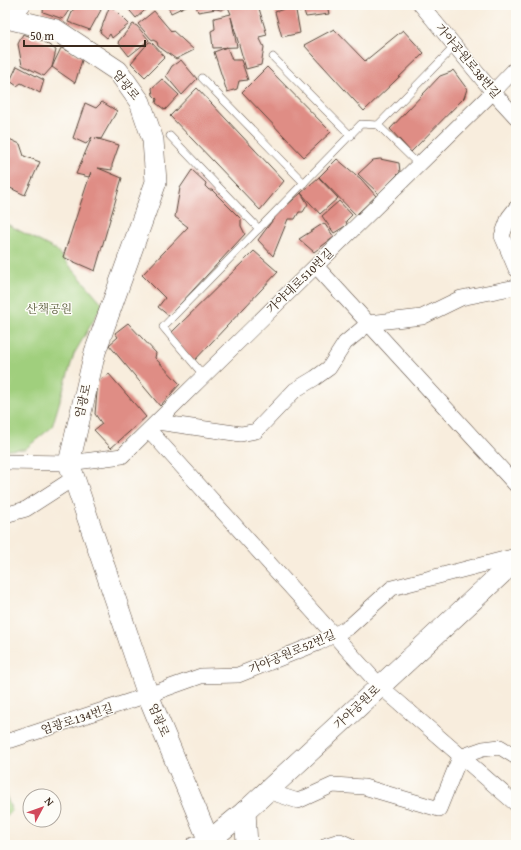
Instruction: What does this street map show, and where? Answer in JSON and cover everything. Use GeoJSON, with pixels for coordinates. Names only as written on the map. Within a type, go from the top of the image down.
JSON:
{"type":"FeatureCollection","features":[{"type":"Feature","properties":{"kind":"main road","name":"엄광로"},"geometry":{"type":"LineString","coordinates":[[13,14],[56,30],[118,71],[140,102],[153,140],[156,182],[95,352],[71,470],[148,696],[205,844]]}},
{"type":"Feature","properties":{"kind":"main road","name":"가야공원로"},"geometry":{"type":"LineString","coordinates":[[205,844],[267,791],[516,560]]}},
{"type":"Feature","properties":{"kind":"main road"},"geometry":{"type":"LineString","coordinates":[[245,811],[248,845]]}},
{"type":"Feature","properties":{"kind":"street","name":"가야공원로38번길"},"geometry":{"type":"LineString","coordinates":[[422,5],[493,92],[516,117]]}},
{"type":"Feature","properties":{"kind":"street","name":"가야대로510번길"},"geometry":{"type":"LineString","coordinates":[[5,462],[71,470],[122,456],[516,68]]}},
{"type":"Feature","properties":{"kind":"street"},"geometry":{"type":"LineString","coordinates":[[516,208],[509,217],[502,236],[516,268]]}},
{"type":"Feature","properties":{"kind":"street"},"geometry":{"type":"LineString","coordinates":[[316,266],[516,485]]}},
{"type":"Feature","properties":{"kind":"street"},"geometry":{"type":"LineString","coordinates":[[153,426],[241,434],[256,431],[295,390],[328,368],[345,343],[369,323],[422,317],[461,298],[516,287]]}},
{"type":"Feature","properties":{"kind":"street"},"geometry":{"type":"LineString","coordinates":[[153,426],[380,686],[516,804]]}},
{"type":"Feature","properties":{"kind":"street"},"geometry":{"type":"LineString","coordinates":[[5,516],[26,509],[71,470]]}},
{"type":"Feature","properties":{"kind":"street","name":"가야공원로52번길"},"geometry":{"type":"LineString","coordinates":[[148,696],[201,676],[238,675],[318,643],[349,627],[392,588],[516,556]]}},
{"type":"Feature","properties":{"kind":"street","name":"엄광로134번길"},"geometry":{"type":"LineString","coordinates":[[5,741],[148,696]]}},
{"type":"Feature","properties":{"kind":"street"},"geometry":{"type":"LineString","coordinates":[[267,791],[298,801],[333,786],[364,787],[439,809],[460,758],[483,749],[500,747],[516,757]]}},
{"type":"Feature","properties":{"kind":"street"},"geometry":{"type":"LineString","coordinates":[[327,845],[340,841],[349,845]]}},
{"type":"Feature","properties":{"kind":"lane"},"geometry":{"type":"LineString","coordinates":[[378,125],[455,46]]}},
{"type":"Feature","properties":{"kind":"lane"},"geometry":{"type":"LineString","coordinates":[[274,57],[351,136]]}},
{"type":"Feature","properties":{"kind":"lane"},"geometry":{"type":"LineString","coordinates":[[202,78],[304,184]]}},
{"type":"Feature","properties":{"kind":"lane"},"geometry":{"type":"LineString","coordinates":[[204,376],[163,327],[351,136],[361,124],[378,125],[419,165]]}},
{"type":"Feature","properties":{"kind":"lane"},"geometry":{"type":"LineString","coordinates":[[170,136],[259,229]]}},
{"type":"Feature","properties":{"kind":"green space","name":"산책공원"},"geometry":{"type":"Polygon","coordinates":[[[5,223],[56,250],[103,304],[74,354],[52,427],[25,449],[5,450],[5,223]]]}},
{"type":"Feature","properties":{"kind":"green space"},"geometry":{"type":"Polygon","coordinates":[[[5,793],[12,811],[5,817],[5,793]]]}},
{"type":"Feature","properties":{"kind":"building"},"geometry":{"type":"Polygon","coordinates":[[[44,5],[68,5],[71,7],[63,19],[43,12],[44,5]]]}},
{"type":"Feature","properties":{"kind":"building"},"geometry":{"type":"Polygon","coordinates":[[[75,5],[92,5],[101,10],[90,30],[68,22],[75,5]]]}},
{"type":"Feature","properties":{"kind":"building"},"geometry":{"type":"Polygon","coordinates":[[[110,5],[129,24],[112,38],[110,34],[107,38],[100,32],[110,5]]]}},
{"type":"Feature","properties":{"kind":"building"},"geometry":{"type":"Polygon","coordinates":[[[125,5],[151,5],[136,18],[125,5]]]}},
{"type":"Feature","properties":{"kind":"building"},"geometry":{"type":"Polygon","coordinates":[[[167,5],[188,5],[171,13],[167,5]]]}},
{"type":"Feature","properties":{"kind":"building"},"geometry":{"type":"Polygon","coordinates":[[[196,5],[234,5],[231,7],[239,5],[258,5],[267,35],[259,37],[264,47],[261,65],[246,69],[231,17],[237,47],[213,48],[211,31],[215,29],[214,18],[231,14],[228,7],[221,10],[216,9],[198,12],[196,5]]]}},
{"type":"Feature","properties":{"kind":"building"},"geometry":{"type":"Polygon","coordinates":[[[295,5],[300,33],[282,37],[275,12],[295,5]]]}},
{"type":"Feature","properties":{"kind":"building"},"geometry":{"type":"Polygon","coordinates":[[[298,5],[327,5],[329,14],[306,17],[304,11],[299,12],[298,5]]]}},
{"type":"Feature","properties":{"kind":"building"},"geometry":{"type":"Polygon","coordinates":[[[154,11],[171,31],[172,30],[194,50],[176,59],[158,46],[157,42],[151,39],[138,24],[154,11]]]}},
{"type":"Feature","properties":{"kind":"building"},"geometry":{"type":"Polygon","coordinates":[[[133,24],[137,26],[149,40],[129,56],[118,42],[133,24]]]}},
{"type":"Feature","properties":{"kind":"building"},"geometry":{"type":"Polygon","coordinates":[[[334,29],[365,61],[403,30],[424,53],[364,111],[304,45],[334,29]]]}},
{"type":"Feature","properties":{"kind":"building"},"geometry":{"type":"Polygon","coordinates":[[[23,34],[43,41],[56,50],[52,67],[44,76],[22,65],[18,44],[23,34]]]}},
{"type":"Feature","properties":{"kind":"building"},"geometry":{"type":"Polygon","coordinates":[[[149,42],[151,42],[165,57],[145,77],[131,63],[149,42]]]}},
{"type":"Feature","properties":{"kind":"building"},"geometry":{"type":"Polygon","coordinates":[[[227,47],[232,60],[241,60],[248,80],[239,81],[237,89],[227,92],[214,52],[227,47]]]}},
{"type":"Feature","properties":{"kind":"building"},"geometry":{"type":"Polygon","coordinates":[[[61,48],[83,57],[75,83],[52,67],[61,48]]]}},
{"type":"Feature","properties":{"kind":"building"},"geometry":{"type":"Polygon","coordinates":[[[181,60],[197,79],[182,95],[166,76],[172,66],[181,60]]]}},
{"type":"Feature","properties":{"kind":"building"},"geometry":{"type":"Polygon","coordinates":[[[17,66],[44,80],[40,93],[21,83],[17,86],[10,81],[17,66]]]}},
{"type":"Feature","properties":{"kind":"building"},"geometry":{"type":"Polygon","coordinates":[[[267,67],[331,132],[304,157],[242,92],[267,67]]]}},
{"type":"Feature","properties":{"kind":"building"},"geometry":{"type":"Polygon","coordinates":[[[453,70],[467,89],[464,98],[411,152],[390,129],[440,76],[453,70]]]}},
{"type":"Feature","properties":{"kind":"building"},"geometry":{"type":"Polygon","coordinates":[[[162,79],[179,95],[165,110],[156,103],[157,99],[153,95],[152,88],[162,79]]]}},
{"type":"Feature","properties":{"kind":"building"},"geometry":{"type":"Polygon","coordinates":[[[197,88],[284,181],[260,210],[170,116],[197,88]]]}},
{"type":"Feature","properties":{"kind":"building"},"geometry":{"type":"Polygon","coordinates":[[[102,102],[117,111],[101,139],[95,138],[119,145],[112,165],[112,170],[98,168],[122,178],[95,271],[63,257],[91,172],[89,177],[76,174],[92,137],[86,144],[73,138],[85,103],[96,108],[102,102]]]}},
{"type":"Feature","properties":{"kind":"building"},"geometry":{"type":"Polygon","coordinates":[[[5,137],[20,144],[24,156],[40,162],[25,195],[6,186],[5,137]]]}},
{"type":"Feature","properties":{"kind":"building"},"geometry":{"type":"Polygon","coordinates":[[[337,159],[361,179],[376,196],[356,215],[319,177],[337,159]]]}},
{"type":"Feature","properties":{"kind":"building"},"geometry":{"type":"Polygon","coordinates":[[[380,159],[399,163],[400,172],[379,194],[358,174],[373,160],[380,159]]]}},
{"type":"Feature","properties":{"kind":"building"},"geometry":{"type":"Polygon","coordinates":[[[192,170],[206,183],[205,186],[209,190],[212,190],[241,219],[241,226],[245,234],[169,316],[158,307],[165,298],[142,275],[188,227],[175,217],[180,188],[192,170]]]}},
{"type":"Feature","properties":{"kind":"building"},"geometry":{"type":"Polygon","coordinates":[[[319,177],[338,198],[320,214],[301,193],[319,177]]]}},
{"type":"Feature","properties":{"kind":"building"},"geometry":{"type":"Polygon","coordinates":[[[301,193],[308,204],[303,212],[299,212],[295,219],[288,219],[273,256],[258,240],[278,213],[301,193]]]}},
{"type":"Feature","properties":{"kind":"building"},"geometry":{"type":"Polygon","coordinates":[[[339,201],[352,215],[346,221],[347,225],[334,233],[322,216],[339,201]]]}},
{"type":"Feature","properties":{"kind":"building"},"geometry":{"type":"Polygon","coordinates":[[[324,223],[334,237],[314,252],[299,239],[324,223]]]}},
{"type":"Feature","properties":{"kind":"building"},"geometry":{"type":"Polygon","coordinates":[[[254,251],[278,272],[193,362],[170,334],[254,251]]]}},
{"type":"Feature","properties":{"kind":"building"},"geometry":{"type":"Polygon","coordinates":[[[128,323],[156,353],[155,358],[180,384],[160,406],[109,345],[118,337],[115,333],[128,323]]]}},
{"type":"Feature","properties":{"kind":"building"},"geometry":{"type":"Polygon","coordinates":[[[109,374],[146,417],[111,448],[94,430],[102,424],[95,414],[98,381],[109,374]]]}}]}
